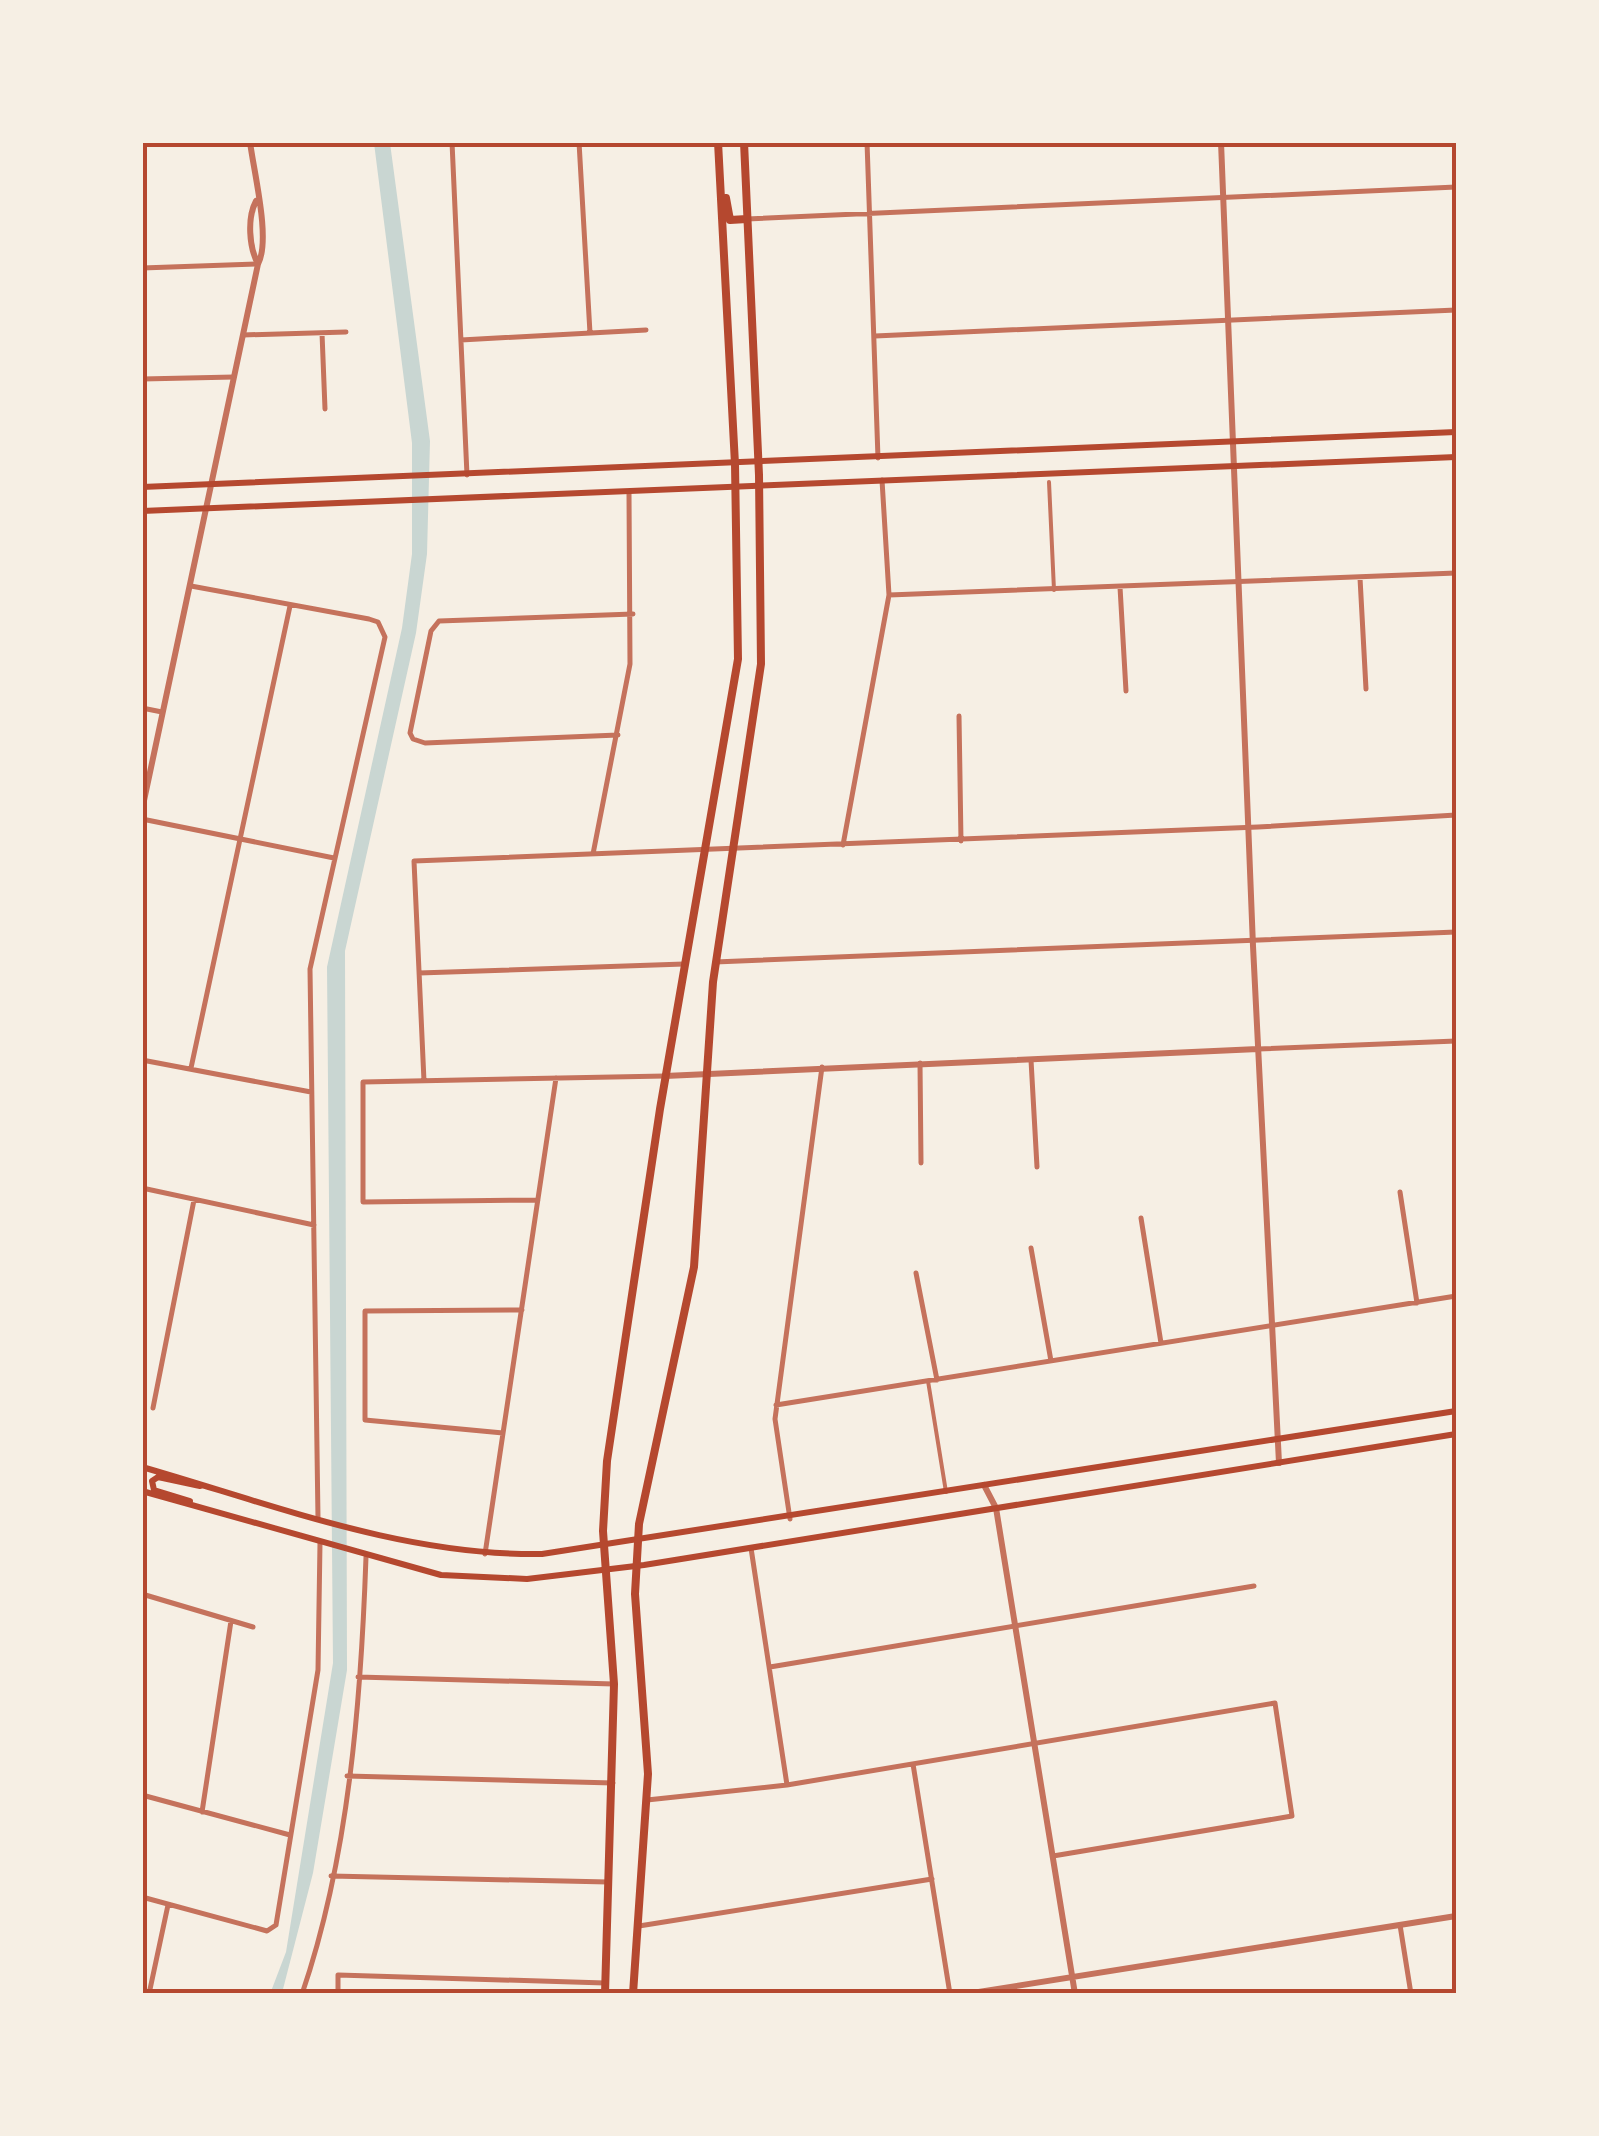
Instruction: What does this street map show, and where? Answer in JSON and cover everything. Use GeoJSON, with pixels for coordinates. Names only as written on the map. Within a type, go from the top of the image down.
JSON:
{"type":"FeatureCollection","features":[{"type":"Feature","properties":{"kind":"main road"},"geometry":{"type":"LineString","coordinates":[[633,1994],[647,1800],[638,1541],[654,1438],[694,1267],[715,962],[761,664],[760,486],[744,142]]}},
{"type":"Feature","properties":{"kind":"main road"},"geometry":{"type":"LineString","coordinates":[[718,143],[730,220],[747,219]]}},
{"type":"Feature","properties":{"kind":"main road"},"geometry":{"type":"LineString","coordinates":[[605,1994],[614,1684],[604,1547],[610,1439],[684,964],[738,659],[736,488],[718,143]]}},
{"type":"Feature","properties":{"kind":"main road"},"geometry":{"type":"LineString","coordinates":[[142,487],[1456,432]]}},
{"type":"Feature","properties":{"kind":"main road"},"geometry":{"type":"LineString","coordinates":[[142,511],[1456,457]]}},
{"type":"Feature","properties":{"kind":"main road"},"geometry":{"type":"LineString","coordinates":[[142,1467],[360,1531],[436,1549],[542,1554],[790,1519],[1456,1411]]}},
{"type":"Feature","properties":{"kind":"main road"},"geometry":{"type":"LineString","coordinates":[[142,1491],[362,1556],[459,1577],[527,1579],[606,1571],[1456,1434]]}},
{"type":"Feature","properties":{"kind":"main road"},"geometry":{"type":"LineString","coordinates":[[200,1508],[154,1490],[152,1481],[158,1478],[206,1486]]}},
{"type":"Feature","properties":{"kind":"street"},"geometry":{"type":"LineString","coordinates":[[142,810],[258,264],[264,254],[262,210],[256,200],[250,142]]}},
{"type":"Feature","properties":{"kind":"street"},"geometry":{"type":"LineString","coordinates":[[452,142],[467,475]]}},
{"type":"Feature","properties":{"kind":"street"},"geometry":{"type":"LineString","coordinates":[[579,142],[590,333]]}},
{"type":"Feature","properties":{"kind":"street"},"geometry":{"type":"LineString","coordinates":[[868,142],[878,458]]}},
{"type":"Feature","properties":{"kind":"street"},"geometry":{"type":"LineString","coordinates":[[1222,142],[1252,828],[1253,940],[1279,1463]]}},
{"type":"Feature","properties":{"kind":"street"},"geometry":{"type":"LineString","coordinates":[[747,219],[1456,187]]}},
{"type":"Feature","properties":{"kind":"street"},"geometry":{"type":"LineString","coordinates":[[142,268],[258,264]]}},
{"type":"Feature","properties":{"kind":"street"},"geometry":{"type":"LineString","coordinates":[[875,336],[1456,310]]}},
{"type":"Feature","properties":{"kind":"street"},"geometry":{"type":"LineString","coordinates":[[461,340],[646,330]]}},
{"type":"Feature","properties":{"kind":"street"},"geometry":{"type":"LineString","coordinates":[[243,336],[346,332]]}},
{"type":"Feature","properties":{"kind":"street"},"geometry":{"type":"LineString","coordinates":[[322,333],[325,409]]}},
{"type":"Feature","properties":{"kind":"street"},"geometry":{"type":"LineString","coordinates":[[142,380],[234,377]]}},
{"type":"Feature","properties":{"kind":"street"},"geometry":{"type":"LineString","coordinates":[[843,845],[888,595],[882,480]]}},
{"type":"Feature","properties":{"kind":"street"},"geometry":{"type":"LineString","coordinates":[[1049,482],[1054,590]]}},
{"type":"Feature","properties":{"kind":"street"},"geometry":{"type":"LineString","coordinates":[[593,854],[618,735],[633,614],[629,493]]}},
{"type":"Feature","properties":{"kind":"street"},"geometry":{"type":"LineString","coordinates":[[888,595],[1456,573]]}},
{"type":"Feature","properties":{"kind":"street"},"geometry":{"type":"LineString","coordinates":[[1360,578],[1366,689]]}},
{"type":"Feature","properties":{"kind":"street"},"geometry":{"type":"LineString","coordinates":[[192,586],[369,620],[384,628],[383,650],[310,969],[318,1518]]}},
{"type":"Feature","properties":{"kind":"street"},"geometry":{"type":"LineString","coordinates":[[1120,588],[1126,691]]}},
{"type":"Feature","properties":{"kind":"street"},"geometry":{"type":"LineString","coordinates":[[191,1068],[290,606]]}},
{"type":"Feature","properties":{"kind":"street"},"geometry":{"type":"LineString","coordinates":[[618,735],[425,743],[413,739],[411,726],[427,650],[439,622],[633,614]]}},
{"type":"Feature","properties":{"kind":"street"},"geometry":{"type":"LineString","coordinates":[[142,708],[162,712]]}},
{"type":"Feature","properties":{"kind":"street"},"geometry":{"type":"LineString","coordinates":[[960,716],[961,840]]}},
{"type":"Feature","properties":{"kind":"street"},"geometry":{"type":"LineString","coordinates":[[424,1081],[414,862],[1252,828],[1456,815]]}},
{"type":"Feature","properties":{"kind":"street"},"geometry":{"type":"LineString","coordinates":[[142,819],[334,858]]}},
{"type":"Feature","properties":{"kind":"street"},"geometry":{"type":"LineString","coordinates":[[715,962],[1456,932]]}},
{"type":"Feature","properties":{"kind":"street"},"geometry":{"type":"LineString","coordinates":[[419,973],[684,964]]}},
{"type":"Feature","properties":{"kind":"street"},"geometry":{"type":"LineString","coordinates":[[538,1200],[364,1202],[363,1082],[666,1076],[1456,1041]]}},
{"type":"Feature","properties":{"kind":"street"},"geometry":{"type":"LineString","coordinates":[[1031,1059],[1037,1167]]}},
{"type":"Feature","properties":{"kind":"street"},"geometry":{"type":"LineString","coordinates":[[142,1060],[311,1092]]}},
{"type":"Feature","properties":{"kind":"street"},"geometry":{"type":"LineString","coordinates":[[920,1063],[921,1163]]}},
{"type":"Feature","properties":{"kind":"street"},"geometry":{"type":"LineString","coordinates":[[790,1519],[775,1430],[776,1405],[822,1068]]}},
{"type":"Feature","properties":{"kind":"street"},"geometry":{"type":"LineString","coordinates":[[486,1554],[556,1078]]}},
{"type":"Feature","properties":{"kind":"street"},"geometry":{"type":"LineString","coordinates":[[142,1188],[314,1225]]}},
{"type":"Feature","properties":{"kind":"street"},"geometry":{"type":"LineString","coordinates":[[1400,1192],[1416,1302]]}},
{"type":"Feature","properties":{"kind":"street"},"geometry":{"type":"LineString","coordinates":[[153,1408],[194,1200]]}},
{"type":"Feature","properties":{"kind":"street"},"geometry":{"type":"LineString","coordinates":[[1142,1218],[1161,1344]]}},
{"type":"Feature","properties":{"kind":"street"},"geometry":{"type":"LineString","coordinates":[[1032,1248],[1051,1361]]}},
{"type":"Feature","properties":{"kind":"street"},"geometry":{"type":"LineString","coordinates":[[916,1273],[937,1380]]}},
{"type":"Feature","properties":{"kind":"street"},"geometry":{"type":"LineString","coordinates":[[776,1405],[1456,1296]]}},
{"type":"Feature","properties":{"kind":"street"},"geometry":{"type":"LineString","coordinates":[[503,1433],[365,1420],[365,1311],[522,1310]]}},
{"type":"Feature","properties":{"kind":"street"},"geometry":{"type":"LineString","coordinates":[[928,1381],[946,1492]]}},
{"type":"Feature","properties":{"kind":"street"},"geometry":{"type":"LineString","coordinates":[[984,1485],[996,1508],[1074,1994]]}},
{"type":"Feature","properties":{"kind":"street"},"geometry":{"type":"LineString","coordinates":[[142,1897],[267,1931],[276,1926],[318,1670],[320,1544]]}},
{"type":"Feature","properties":{"kind":"street"},"geometry":{"type":"LineString","coordinates":[[752,1548],[788,1785]]}},
{"type":"Feature","properties":{"kind":"street"},"geometry":{"type":"LineString","coordinates":[[302,1994],[331,1876],[347,1776],[358,1677],[362,1556]]}},
{"type":"Feature","properties":{"kind":"street"},"geometry":{"type":"LineString","coordinates":[[770,1668],[1254,1586]]}},
{"type":"Feature","properties":{"kind":"street"},"geometry":{"type":"LineString","coordinates":[[142,1594],[253,1627]]}},
{"type":"Feature","properties":{"kind":"street"},"geometry":{"type":"LineString","coordinates":[[202,1812],[231,1621]]}},
{"type":"Feature","properties":{"kind":"street"},"geometry":{"type":"LineString","coordinates":[[358,1677],[614,1684]]}},
{"type":"Feature","properties":{"kind":"street"},"geometry":{"type":"LineString","coordinates":[[647,1800],[788,1785],[1274,1703],[1292,1816],[1053,1856]]}},
{"type":"Feature","properties":{"kind":"street"},"geometry":{"type":"LineString","coordinates":[[913,1764],[950,1994]]}},
{"type":"Feature","properties":{"kind":"street"},"geometry":{"type":"LineString","coordinates":[[347,1776],[613,1783]]}},
{"type":"Feature","properties":{"kind":"street"},"geometry":{"type":"LineString","coordinates":[[142,1795],[290,1835]]}},
{"type":"Feature","properties":{"kind":"street"},"geometry":{"type":"LineString","coordinates":[[331,1876],[609,1882]]}},
{"type":"Feature","properties":{"kind":"street"},"geometry":{"type":"LineString","coordinates":[[636,1926],[932,1879]]}},
{"type":"Feature","properties":{"kind":"street"},"geometry":{"type":"LineString","coordinates":[[149,1994],[168,1905]]}},
{"type":"Feature","properties":{"kind":"street"},"geometry":{"type":"LineString","coordinates":[[966,1994],[1456,1916]]}},
{"type":"Feature","properties":{"kind":"street"},"geometry":{"type":"LineString","coordinates":[[1400,1925],[1412,1994]]}},
{"type":"Feature","properties":{"kind":"street"},"geometry":{"type":"LineString","coordinates":[[338,1994],[338,1975],[605,1982]]}},
{"type":"Feature","properties":{"kind":"shaded area"},"geometry":{"type":"Polygon","coordinates":[[[374,143],[390,143],[430,441],[427,554],[416,633],[345,951],[347,1670],[313,1873],[282,1993],[270,1994],[286,1952],[333,1663],[327,967],[402,628],[412,554],[412,443],[374,143]]]}}]}
